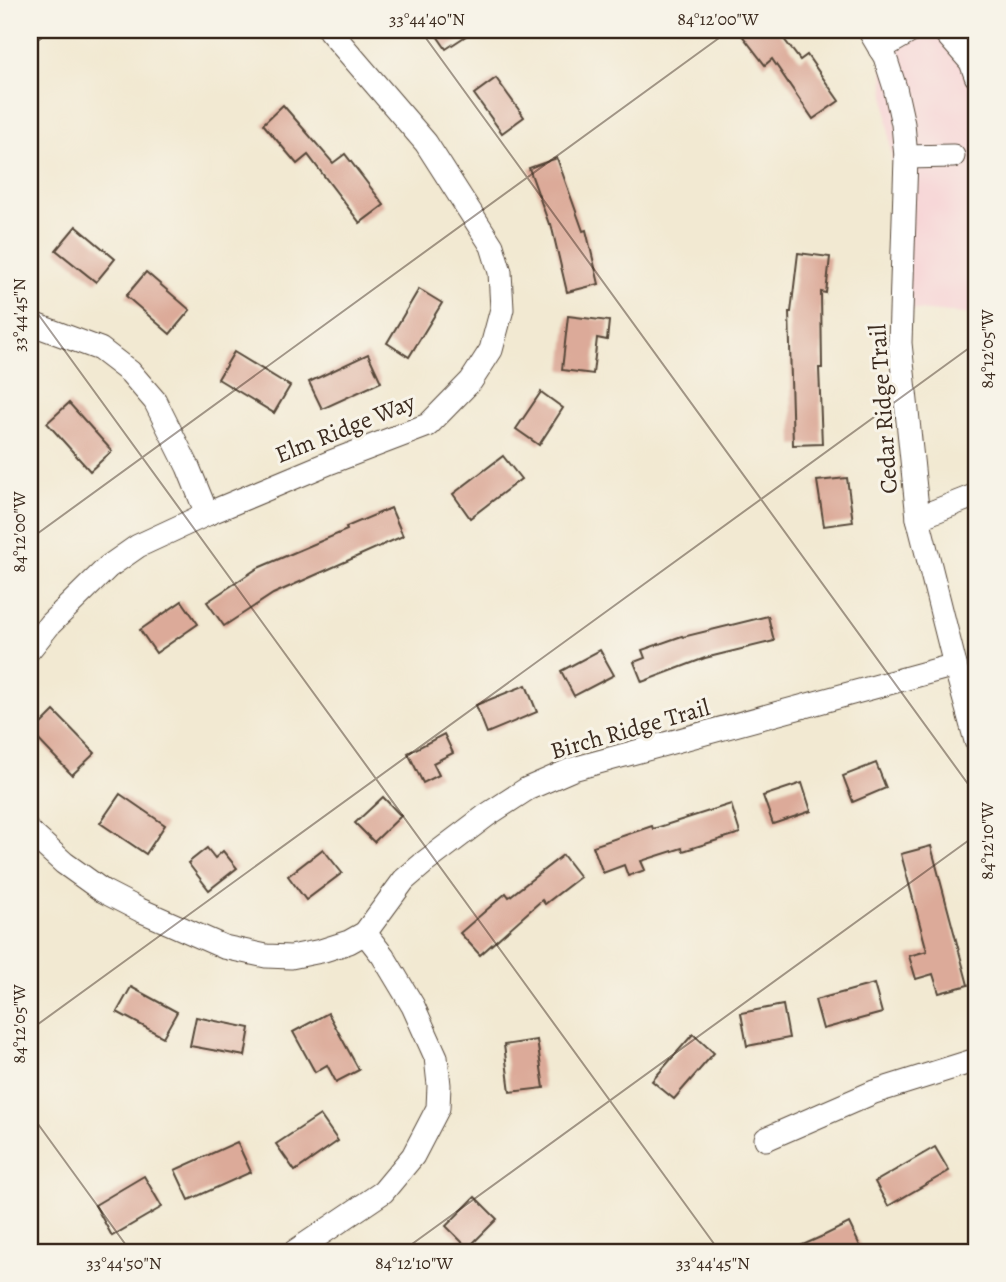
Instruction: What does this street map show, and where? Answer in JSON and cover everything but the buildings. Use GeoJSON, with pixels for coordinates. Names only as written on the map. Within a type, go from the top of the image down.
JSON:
{"type":"FeatureCollection","features":[{"type":"Feature","properties":{"kind":"street","name":"Elm Ridge Way"},"geometry":{"type":"LineString","coordinates":[[30,649],[50,624],[108,567],[138,546],[331,462],[428,425],[471,381],[491,350],[502,309],[500,272],[492,246],[426,143],[329,30]]}},
{"type":"Feature","properties":{"kind":"street"},"geometry":{"type":"LineString","coordinates":[[875,39],[913,30]]}},
{"type":"Feature","properties":{"kind":"street"},"geometry":{"type":"LineString","coordinates":[[943,30],[971,62],[976,76]]}},
{"type":"Feature","properties":{"kind":"street","name":"Cedar Ridge Trail"},"geometry":{"type":"LineString","coordinates":[[875,39],[885,57],[895,88],[903,124],[906,157],[900,343],[918,518],[976,741]]}},
{"type":"Feature","properties":{"kind":"street"},"geometry":{"type":"LineString","coordinates":[[906,157],[953,156]]}},
{"type":"Feature","properties":{"kind":"street"},"geometry":{"type":"LineString","coordinates":[[30,323],[100,349],[130,372],[155,401],[188,467],[207,514]]}},
{"type":"Feature","properties":{"kind":"street"},"geometry":{"type":"LineString","coordinates":[[918,518],[976,495]]}},
{"type":"Feature","properties":{"kind":"street","name":"Birch Ridge Trail"},"geometry":{"type":"LineString","coordinates":[[30,832],[64,863],[103,891],[140,910],[224,947],[266,956],[291,957],[349,942],[365,933],[404,880],[487,815],[527,789],[573,769],[955,666]]}},
{"type":"Feature","properties":{"kind":"street"},"geometry":{"type":"LineString","coordinates":[[294,1252],[383,1192],[413,1156],[438,1108],[436,1057],[413,1006],[383,956],[365,933]]}},
{"type":"Feature","properties":{"kind":"street"},"geometry":{"type":"LineString","coordinates":[[766,1139],[874,1092],[976,1060]]}},
{"type":"Feature","properties":{"kind":"shaded area"},"geometry":{"type":"Polygon","coordinates":[[[867,30],[976,30],[976,315],[906,309],[880,43],[867,30]]]}}]}
